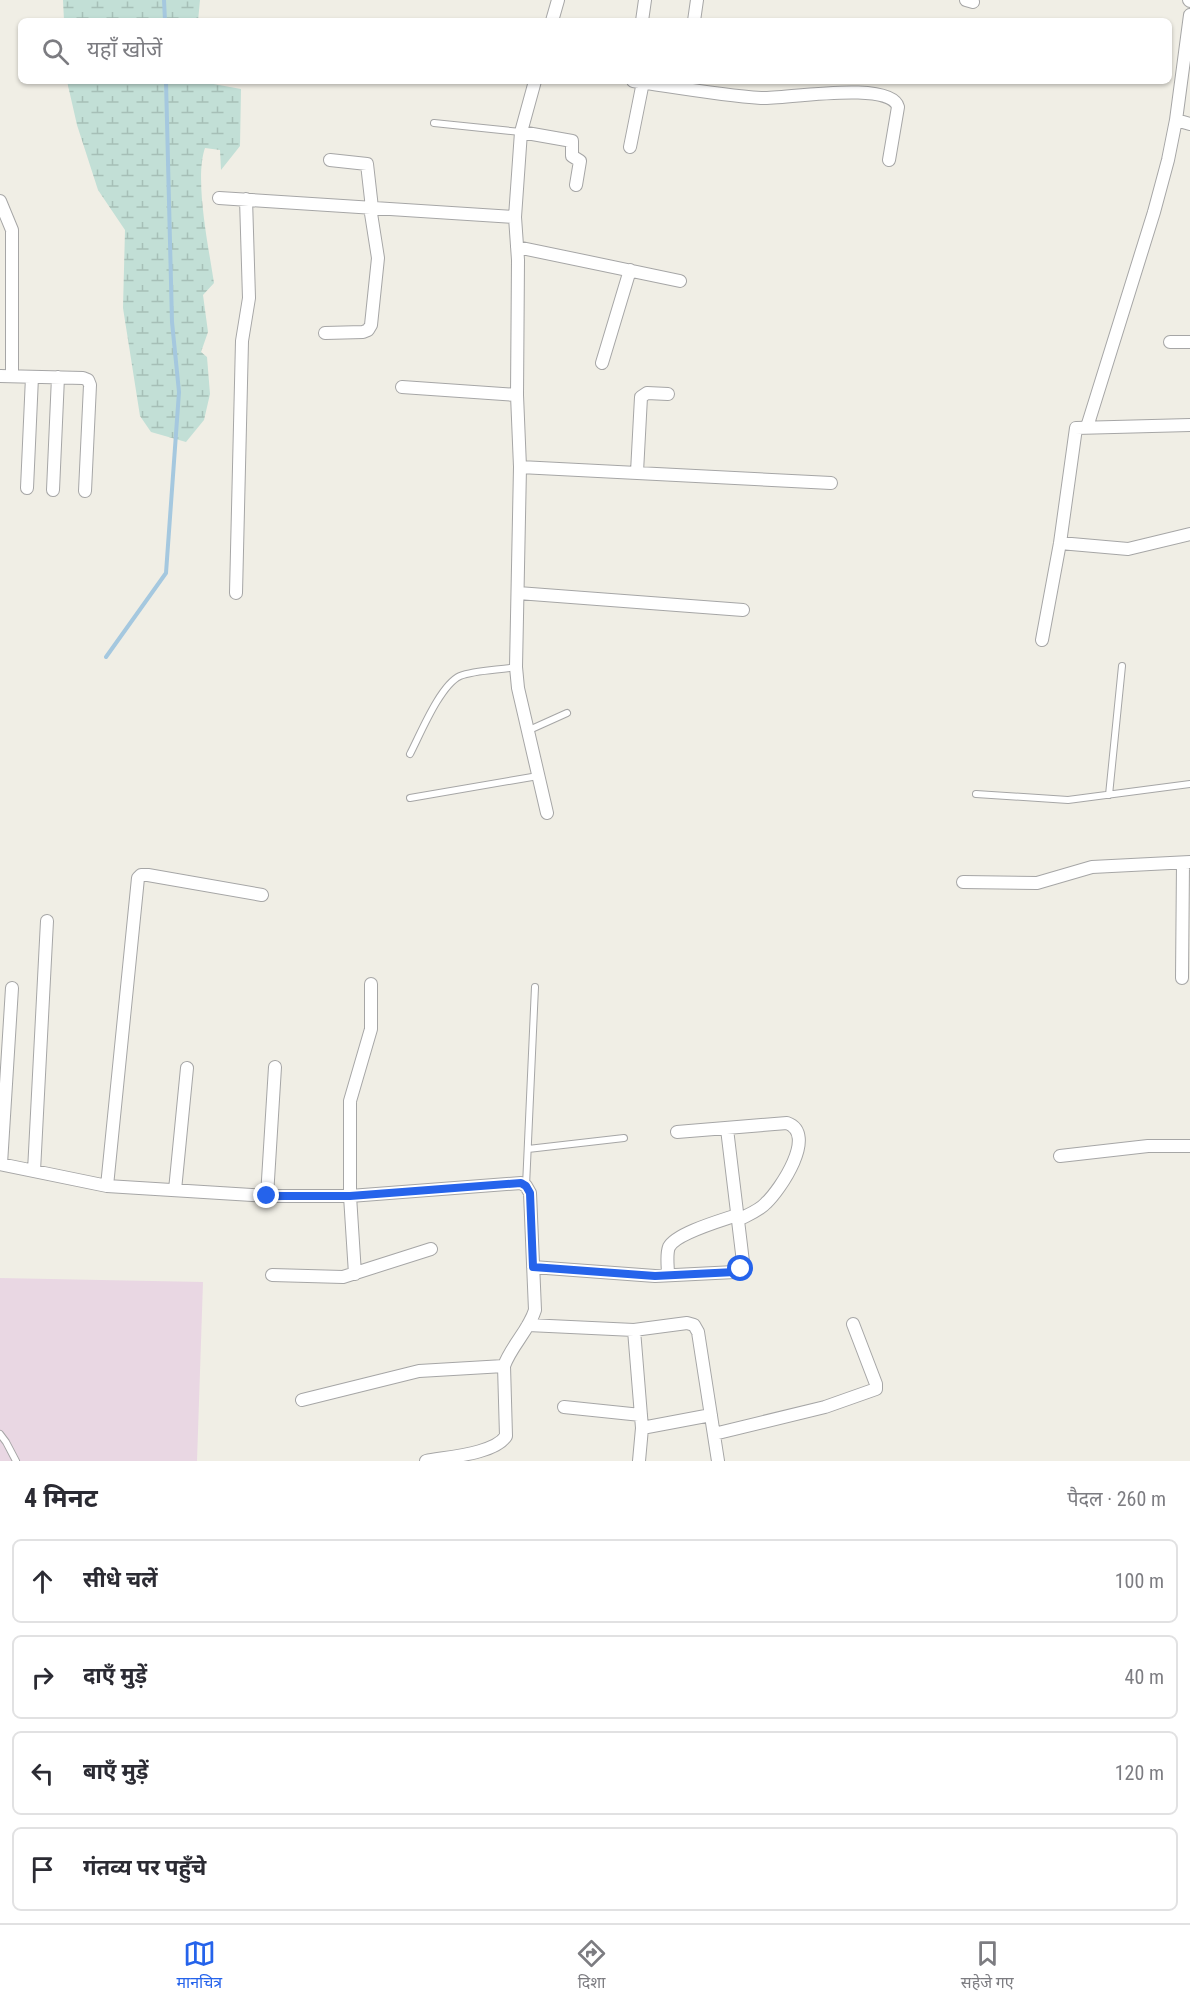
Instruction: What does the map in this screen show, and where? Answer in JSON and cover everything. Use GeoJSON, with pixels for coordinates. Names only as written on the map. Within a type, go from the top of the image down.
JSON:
{"type":"FeatureCollection","features":[{"type":"Feature","properties":{"kind":"street"},"geometry":{"type":"LineString","coordinates":[[553,18],[558,0]]}},
{"type":"Feature","properties":{"kind":"street"},"geometry":{"type":"LineString","coordinates":[[642,18],[645,0]]}},
{"type":"Feature","properties":{"kind":"street"},"geometry":{"type":"LineString","coordinates":[[694,18],[697,0]]}},
{"type":"Feature","properties":{"kind":"street"},"geometry":{"type":"LineString","coordinates":[[1087,427],[1154,212],[1176,120],[1190,15]]}},
{"type":"Feature","properties":{"kind":"street"},"geometry":{"type":"LineString","coordinates":[[534,84],[521,132],[515,217],[520,467],[516,667],[518,688],[547,813]]}},
{"type":"Feature","properties":{"kind":"street"},"geometry":{"type":"LineString","coordinates":[[630,147],[638,84]]}},
{"type":"Feature","properties":{"kind":"street"},"geometry":{"type":"LineString","coordinates":[[685,84],[761,98],[841,93],[873,94],[892,98],[897,102],[898,107],[890,160]]}},
{"type":"Feature","properties":{"kind":"street"},"geometry":{"type":"LineString","coordinates":[[1176,120],[1190,124]]}},
{"type":"Feature","properties":{"kind":"street"},"geometry":{"type":"LineString","coordinates":[[521,132],[572,141],[572,156],[580,161],[576,185]]}},
{"type":"Feature","properties":{"kind":"street"},"geometry":{"type":"LineString","coordinates":[[325,333],[363,332],[371,325],[378,258],[367,164],[330,160]]}},
{"type":"Feature","properties":{"kind":"street"},"geometry":{"type":"LineString","coordinates":[[219,198],[515,217]]}},
{"type":"Feature","properties":{"kind":"street"},"geometry":{"type":"LineString","coordinates":[[236,593],[242,341],[249,298],[246,199]]}},
{"type":"Feature","properties":{"kind":"street"},"geometry":{"type":"LineString","coordinates":[[0,201],[12,230],[6,376],[88,380],[90,385],[85,492]]}},
{"type":"Feature","properties":{"kind":"street"},"geometry":{"type":"LineString","coordinates":[[517,247],[680,281]]}},
{"type":"Feature","properties":{"kind":"street"},"geometry":{"type":"LineString","coordinates":[[602,363],[630,270]]}},
{"type":"Feature","properties":{"kind":"street"},"geometry":{"type":"LineString","coordinates":[[1170,342],[1190,342]]}},
{"type":"Feature","properties":{"kind":"street"},"geometry":{"type":"LineString","coordinates":[[27,488],[32,376]]}},
{"type":"Feature","properties":{"kind":"street"},"geometry":{"type":"LineString","coordinates":[[53,490],[58,377]]}},
{"type":"Feature","properties":{"kind":"street"},"geometry":{"type":"LineString","coordinates":[[402,387],[517,395]]}},
{"type":"Feature","properties":{"kind":"street"},"geometry":{"type":"LineString","coordinates":[[637,472],[641,397],[647,393],[668,394]]}},
{"type":"Feature","properties":{"kind":"street"},"geometry":{"type":"LineString","coordinates":[[1042,640],[1060,543],[1076,428],[1190,425]]}},
{"type":"Feature","properties":{"kind":"street"},"geometry":{"type":"LineString","coordinates":[[520,467],[831,483]]}},
{"type":"Feature","properties":{"kind":"street"},"geometry":{"type":"LineString","coordinates":[[1060,543],[1128,549],[1190,534]]}},
{"type":"Feature","properties":{"kind":"street"},"geometry":{"type":"LineString","coordinates":[[518,594],[743,610]]}},
{"type":"Feature","properties":{"kind":"street"},"geometry":{"type":"LineString","coordinates":[[963,882],[1037,883],[1092,867],[1186,863],[1182,978]]}},
{"type":"Feature","properties":{"kind":"street"},"geometry":{"type":"LineString","coordinates":[[106,1186],[138,878],[141,875],[148,875],[262,895]]}},
{"type":"Feature","properties":{"kind":"street"},"geometry":{"type":"LineString","coordinates":[[34,1171],[47,921]]}},
{"type":"Feature","properties":{"kind":"street"},"geometry":{"type":"LineString","coordinates":[[355,1274],[350,1196],[350,1101],[371,1029],[371,984]]}},
{"type":"Feature","properties":{"kind":"street"},"geometry":{"type":"LineString","coordinates":[[12,988],[1,1164],[106,1186],[267,1196],[350,1196],[521,1183],[526,1186],[530,1193],[535,1310],[504,1366],[506,1436],[502,1442],[472,1457],[426,1461]]}},
{"type":"Feature","properties":{"kind":"street"},"geometry":{"type":"LineString","coordinates":[[267,1196],[275,1067]]}},
{"type":"Feature","properties":{"kind":"street"},"geometry":{"type":"LineString","coordinates":[[175,1190],[187,1068]]}},
{"type":"Feature","properties":{"kind":"street"},"geometry":{"type":"LineString","coordinates":[[668,1275],[668,1253],[674,1242],[699,1228],[738,1218],[765,1205],[770,1200],[795,1161],[799,1141],[797,1131],[787,1123],[677,1131]]}},
{"type":"Feature","properties":{"kind":"street"},"geometry":{"type":"LineString","coordinates":[[533,1267],[668,1275],[735,1272],[741,1269],[743,1262],[727,1129]]}},
{"type":"Feature","properties":{"kind":"street"},"geometry":{"type":"LineString","coordinates":[[1060,1156],[1148,1146],[1190,1146]]}},
{"type":"Feature","properties":{"kind":"street"},"geometry":{"type":"LineString","coordinates":[[272,1275],[333,1278],[355,1274],[431,1250]]}},
{"type":"Feature","properties":{"kind":"street"},"geometry":{"type":"LineString","coordinates":[[528,1325],[634,1330],[687,1323],[694,1325],[698,1332],[718,1461]]}},
{"type":"Feature","properties":{"kind":"street"},"geometry":{"type":"LineString","coordinates":[[714,1434],[825,1407],[876,1389],[853,1324]]}},
{"type":"Feature","properties":{"kind":"street"},"geometry":{"type":"LineString","coordinates":[[634,1330],[642,1428],[639,1461]]}},
{"type":"Feature","properties":{"kind":"street"},"geometry":{"type":"LineString","coordinates":[[302,1400],[419,1371],[504,1366]]}},
{"type":"Feature","properties":{"kind":"street"},"geometry":{"type":"LineString","coordinates":[[564,1407],[641,1415]]}},
{"type":"Feature","properties":{"kind":"street"},"geometry":{"type":"LineString","coordinates":[[642,1428],[711,1415]]}},
{"type":"Feature","properties":{"kind":"lane"},"geometry":{"type":"LineString","coordinates":[[434,123],[521,132]]}},
{"type":"Feature","properties":{"kind":"lane"},"geometry":{"type":"LineString","coordinates":[[1109,795],[1122,666]]}},
{"type":"Feature","properties":{"kind":"lane"},"geometry":{"type":"LineString","coordinates":[[410,754],[443,692],[451,682],[461,676],[516,667]]}},
{"type":"Feature","properties":{"kind":"lane"},"geometry":{"type":"LineString","coordinates":[[527,730],[567,713]]}},
{"type":"Feature","properties":{"kind":"lane"},"geometry":{"type":"LineString","coordinates":[[410,798],[538,776]]}},
{"type":"Feature","properties":{"kind":"lane"},"geometry":{"type":"LineString","coordinates":[[976,794],[1068,800],[1190,784]]}},
{"type":"Feature","properties":{"kind":"lane"},"geometry":{"type":"LineString","coordinates":[[526,1186],[535,987]]}},
{"type":"Feature","properties":{"kind":"lane"},"geometry":{"type":"LineString","coordinates":[[528,1149],[624,1138]]}},
{"type":"Feature","properties":{"kind":"lane"},"geometry":{"type":"LineString","coordinates":[[0,1434],[16,1461]]}},
{"type":"Feature","properties":{"kind":"shaded area"},"geometry":{"type":"Polygon","coordinates":[[[0,1278],[203,1282],[197,1461],[0,1461],[0,1278]]]}},
{"type":"Feature","properties":{"kind":"green space"},"geometry":{"type":"Polygon","coordinates":[[[63,0],[200,0],[198,18],[64,18],[63,0]]]}},
{"type":"Feature","properties":{"kind":"green space"},"geometry":{"type":"Polygon","coordinates":[[[68,84],[214,84],[241,89],[240,146],[221,170],[220,150],[205,148],[202,161],[202,195],[214,283],[203,295],[208,332],[201,352],[207,357],[210,394],[204,420],[186,442],[151,432],[140,416],[123,308],[125,230],[98,190],[77,125],[68,84]]]}},
{"type":"Feature","properties":{"kind":"waterway"},"geometry":{"type":"LineString","coordinates":[[164,0],[165,18]]}},
{"type":"Feature","properties":{"kind":"waterway"},"geometry":{"type":"LineString","coordinates":[[106,657],[166,573],[179,392],[172,322],[166,84]]}},
{"type":"Feature","properties":{"kind":"route"},"geometry":{"type":"LineString","coordinates":[[267,1196],[350,1196],[521,1183],[530,1193],[533,1267],[655,1276],[735,1272],[741,1269]]}}]}
